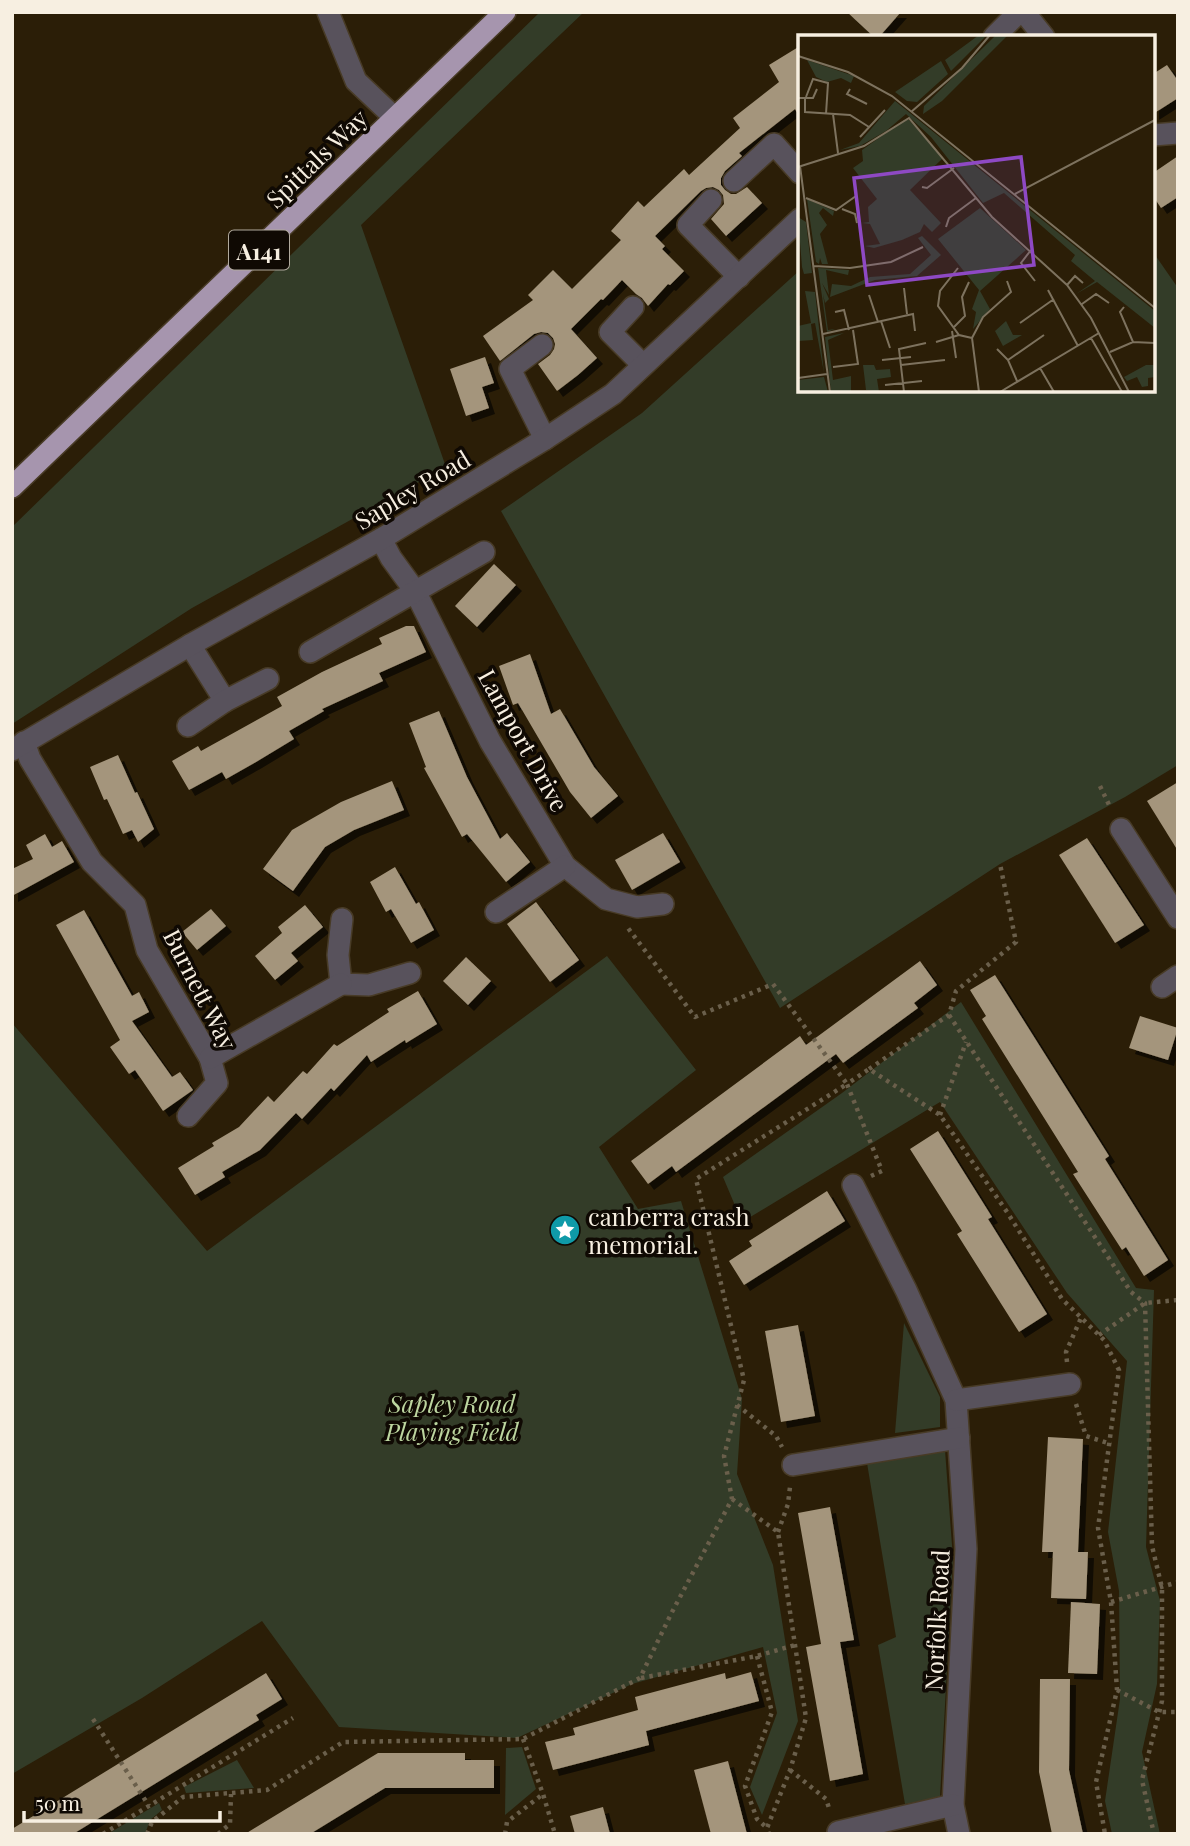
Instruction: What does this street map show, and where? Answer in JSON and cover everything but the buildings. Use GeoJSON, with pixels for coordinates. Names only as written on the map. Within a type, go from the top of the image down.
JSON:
{"type":"FeatureCollection","features":[{"type":"Feature","properties":{"kind":"highway","name":"Spittals Way"},"geometry":{"type":"LineString","coordinates":[[12,487],[505,12]]}},
{"type":"Feature","properties":{"kind":"street"},"geometry":{"type":"LineString","coordinates":[[328,12],[356,81],[395,118]]}},
{"type":"Feature","properties":{"kind":"street"},"geometry":{"type":"LineString","coordinates":[[995,35],[1022,12],[1042,35]]}},
{"type":"Feature","properties":{"kind":"street"},"geometry":{"type":"LineString","coordinates":[[1155,135],[1178,133]]}},
{"type":"Feature","properties":{"kind":"street"},"geometry":{"type":"LineString","coordinates":[[734,181],[774,144],[798,171]]}},
{"type":"Feature","properties":{"kind":"street"},"geometry":{"type":"LineString","coordinates":[[711,200],[688,225],[738,277]]}},
{"type":"Feature","properties":{"kind":"street","name":"Sapley Road"},"geometry":{"type":"LineString","coordinates":[[18,746],[190,645],[381,539],[545,439],[612,394],[798,221]]}},
{"type":"Feature","properties":{"kind":"street"},"geometry":{"type":"LineString","coordinates":[[633,307],[610,332],[643,365]]}},
{"type":"Feature","properties":{"kind":"street"},"geometry":{"type":"LineString","coordinates":[[542,345],[510,369],[545,439]]}},
{"type":"Feature","properties":{"kind":"street","name":"Lamport Drive"},"geometry":{"type":"LineString","coordinates":[[381,539],[415,591],[490,741],[565,866],[606,899]]}},
{"type":"Feature","properties":{"kind":"street"},"geometry":{"type":"LineString","coordinates":[[310,652],[484,552]]}},
{"type":"Feature","properties":{"kind":"street"},"geometry":{"type":"LineString","coordinates":[[190,645],[225,701]]}},
{"type":"Feature","properties":{"kind":"street"},"geometry":{"type":"LineString","coordinates":[[188,726],[225,701],[268,679]]}},
{"type":"Feature","properties":{"kind":"street","name":"Burnett Way"},"geometry":{"type":"LineString","coordinates":[[18,746],[30,759],[92,862],[135,905],[147,950],[210,1058],[218,1083],[188,1116]]}},
{"type":"Feature","properties":{"kind":"street"},"geometry":{"type":"LineString","coordinates":[[1121,829],[1178,918]]}},
{"type":"Feature","properties":{"kind":"street"},"geometry":{"type":"LineString","coordinates":[[496,912],[565,866]]}},
{"type":"Feature","properties":{"kind":"street"},"geometry":{"type":"LineString","coordinates":[[606,899],[637,907],[663,904]]}},
{"type":"Feature","properties":{"kind":"street"},"geometry":{"type":"LineString","coordinates":[[341,984],[338,956],[342,919]]}},
{"type":"Feature","properties":{"kind":"street"},"geometry":{"type":"LineString","coordinates":[[210,1058],[341,984],[369,985],[410,973]]}},
{"type":"Feature","properties":{"kind":"street","name":"Norfolk Road"},"geometry":{"type":"LineString","coordinates":[[853,1185],[906,1290],[956,1400],[966,1549],[953,1805],[959,1834]]}},
{"type":"Feature","properties":{"kind":"street"},"geometry":{"type":"LineString","coordinates":[[956,1400],[1070,1384]]}},
{"type":"Feature","properties":{"kind":"street"},"geometry":{"type":"LineString","coordinates":[[793,1465],[959,1438]]}},
{"type":"Feature","properties":{"kind":"street"},"geometry":{"type":"LineString","coordinates":[[838,1832],[953,1805]]}},
{"type":"Feature","properties":{"kind":"path"},"geometry":{"type":"LineString","coordinates":[[640,1678],[732,1499],[724,1456],[744,1380],[696,1179],[847,1084],[949,1015],[956,991],[1016,942],[1000,864]]}},
{"type":"Feature","properties":{"kind":"path"},"geometry":{"type":"LineString","coordinates":[[606,899],[695,1017],[773,984],[847,1084],[882,1171],[853,1185]]}},
{"type":"Feature","properties":{"kind":"path"},"geometry":{"type":"LineString","coordinates":[[949,1015],[1131,1292],[1145,1303]]}},
{"type":"Feature","properties":{"kind":"path"},"geometry":{"type":"LineString","coordinates":[[940,1115],[966,1042]]}},
{"type":"Feature","properties":{"kind":"path"},"geometry":{"type":"LineString","coordinates":[[869,1069],[940,1115],[1007,1212],[1062,1299],[1104,1340],[1119,1370],[1098,1528],[1111,1602],[1117,1690],[1096,1782],[1105,1834]]}},
{"type":"Feature","properties":{"kind":"path"},"geometry":{"type":"LineString","coordinates":[[1099,1335],[1145,1303],[1178,1300]]}},
{"type":"Feature","properties":{"kind":"path"},"geometry":{"type":"LineString","coordinates":[[1145,1303],[1152,1546],[1161,1588],[1162,1701],[1142,1780],[1154,1834]]}},
{"type":"Feature","properties":{"kind":"path"},"geometry":{"type":"LineString","coordinates":[[732,1499],[778,1532],[806,1718],[768,1831],[757,1819],[745,1786],[772,1712],[757,1656]]}},
{"type":"Feature","properties":{"kind":"path"},"geometry":{"type":"LineString","coordinates":[[1111,1602],[1178,1582]]}},
{"type":"Feature","properties":{"kind":"path"},"geometry":{"type":"LineString","coordinates":[[147,1834],[152,1822],[183,1797],[267,1790],[343,1742],[523,1739],[640,1678],[757,1656],[795,1646]]}},
{"type":"Feature","properties":{"kind":"path"},"geometry":{"type":"LineString","coordinates":[[1117,1690],[1158,1712],[1178,1712]]}},
{"type":"Feature","properties":{"kind":"path"},"geometry":{"type":"LineString","coordinates":[[106,1833],[293,1718]]}},
{"type":"Feature","properties":{"kind":"path"},"geometry":{"type":"LineString","coordinates":[[93,1719],[149,1806]]}},
{"type":"Feature","properties":{"kind":"path"},"geometry":{"type":"LineString","coordinates":[[523,1739],[555,1834]]}},
{"type":"Feature","properties":{"kind":"path"},"geometry":{"type":"LineString","coordinates":[[790,1770],[826,1800],[838,1832]]}},
{"type":"Feature","properties":{"kind":"path"},"geometry":{"type":"LineString","coordinates":[[178,1788],[183,1797]]}},
{"type":"Feature","properties":{"kind":"path"},"geometry":{"type":"LineString","coordinates":[[218,1834],[230,1824],[231,1794]]}},
{"type":"Feature","properties":{"kind":"path"},"geometry":{"type":"LineString","coordinates":[[505,1834],[507,1822],[543,1794]]}},
{"type":"Feature","properties":{"kind":"green space"},"geometry":{"type":"Polygon","coordinates":[[[540,12],[584,12],[361,225],[446,467],[192,608],[12,724],[12,527],[540,12]]]}},
{"type":"Feature","properties":{"kind":"green space"},"geometry":{"type":"Polygon","coordinates":[[[1155,255],[1178,288],[1178,765],[1125,797],[1000,864],[780,1008],[501,511],[642,413],[798,272],[798,392],[1155,392],[1155,255]]]}},
{"type":"Feature","properties":{"kind":"green space","name":"Sapley Road Playing Field"},"geometry":{"type":"Polygon","coordinates":[[[607,956],[696,1070],[599,1147],[638,1209],[681,1201],[742,1399],[737,1474],[773,1565],[798,1721],[762,1815],[750,1787],[777,1713],[763,1647],[632,1684],[517,1738],[339,1727],[262,1621],[142,1698],[12,1774],[12,1023],[207,1251],[607,956]]]}},
{"type":"Feature","properties":{"kind":"green space"},"geometry":{"type":"Polygon","coordinates":[[[961,1002],[1136,1288],[1154,1290],[1146,1547],[1160,1601],[1157,1684],[1142,1752],[1160,1834],[1112,1834],[1105,1801],[1120,1699],[1119,1591],[1108,1532],[1127,1361],[1067,1293],[940,1102],[742,1222],[723,1177],[842,1093],[961,1002]]]}},
{"type":"Feature","properties":{"kind":"green space"},"geometry":{"type":"Polygon","coordinates":[[[904,1323],[940,1397],[940,1427],[895,1433],[904,1323]]]}},
{"type":"Feature","properties":{"kind":"green space"},"geometry":{"type":"Polygon","coordinates":[[[945,1450],[953,1559],[940,1797],[905,1804],[878,1645],[896,1637],[867,1463],[945,1450]]]}},
{"type":"Feature","properties":{"kind":"green space"},"geometry":{"type":"Polygon","coordinates":[[[522,1747],[536,1789],[505,1815],[506,1748],[522,1747]]]}},
{"type":"Feature","properties":{"kind":"green space"},"geometry":{"type":"Polygon","coordinates":[[[237,1760],[254,1788],[186,1793],[184,1787],[237,1760]]]}},
{"type":"Feature","properties":{"kind":"green space"},"geometry":{"type":"Polygon","coordinates":[[[159,1803],[162,1810],[150,1820],[145,1834],[108,1834],[159,1803]]]}},
{"type":"Feature","properties":{"kind":"place","name":"canberra crash memorial."},"geometry":{"type":"Point","coordinates":[565,1230]}}]}
